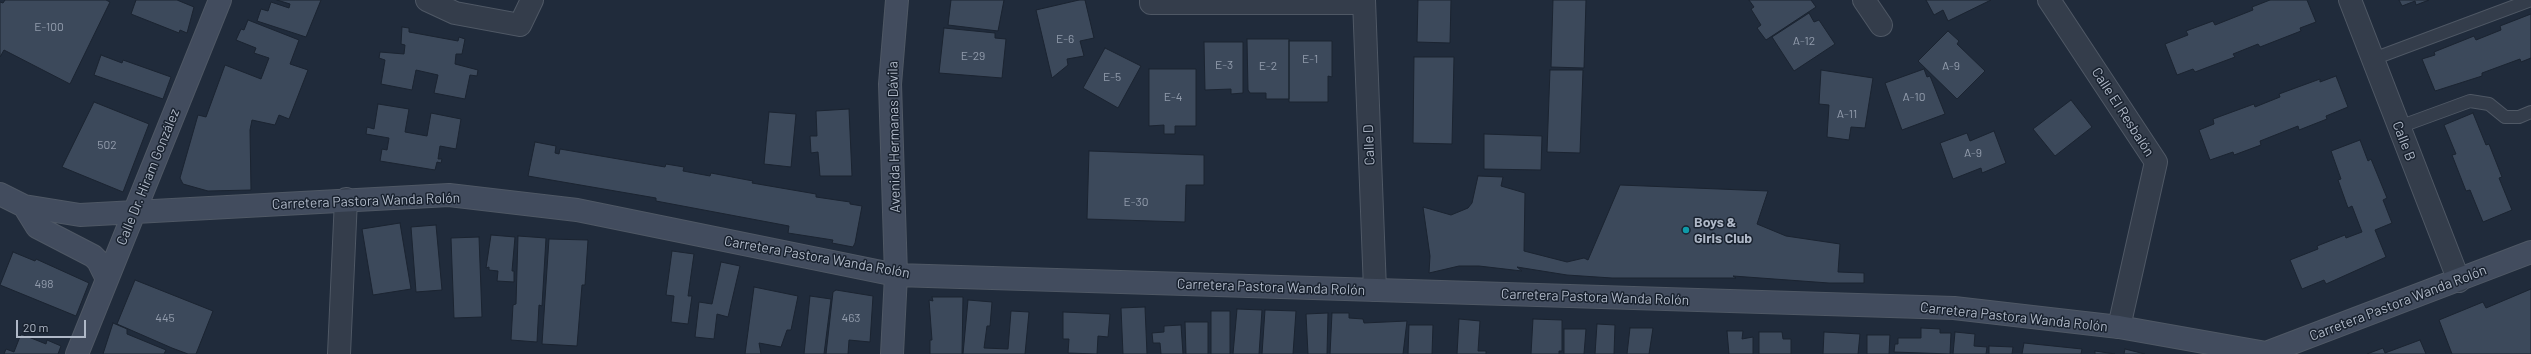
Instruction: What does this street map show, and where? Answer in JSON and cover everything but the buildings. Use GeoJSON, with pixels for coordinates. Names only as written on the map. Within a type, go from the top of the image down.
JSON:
{"type":"FeatureCollection","features":[{"type":"Feature","properties":{"kind":"street","name":"Calle Dr. Hiram González"},"geometry":{"type":"LineString","coordinates":[[77,354],[220,0]]}},
{"type":"Feature","properties":{"kind":"street"},"geometry":{"type":"LineString","coordinates":[[427,0],[455,12],[520,25],[532,0]]}},
{"type":"Feature","properties":{"kind":"street","name":"Avenida Hermanas Dávila"},"geometry":{"type":"LineString","coordinates":[[892,354],[896,275],[890,84],[897,0]]}},
{"type":"Feature","properties":{"kind":"street"},"geometry":{"type":"LineString","coordinates":[[1151,0],[1151,3],[1364,2]]}},
{"type":"Feature","properties":{"kind":"street"},"geometry":{"type":"LineString","coordinates":[[1864,0],[1881,25]]}},
{"type":"Feature","properties":{"kind":"street","name":"Calle El Resbalón"},"geometry":{"type":"LineString","coordinates":[[2050,0],[2156,162],[2118,327]]}},
{"type":"Feature","properties":{"kind":"street","name":"Calle B"},"geometry":{"type":"LineString","coordinates":[[2350,0],[2459,281]]}},
{"type":"Feature","properties":{"kind":"street","name":"Calle D"},"geometry":{"type":"LineString","coordinates":[[1364,2],[1375,290]]}},
{"type":"Feature","properties":{"kind":"street","name":"Carretera Pastora Wanda Rolón"},"geometry":{"type":"LineString","coordinates":[[0,194],[24,206],[80,215],[346,199],[449,196],[577,210],[896,275],[1954,308],[2118,327],[2266,354],[2459,281],[2531,252]]}},
{"type":"Feature","properties":{"kind":"street"},"geometry":{"type":"LineString","coordinates":[[339,354],[346,199]]}},
{"type":"Feature","properties":{"kind":"street"},"geometry":{"type":"LineString","coordinates":[[24,206],[37,226],[93,256],[98,261],[107,279]]}},
{"type":"Feature","properties":{"kind":"lane"},"geometry":{"type":"LineString","coordinates":[[2373,59],[2531,0]]}},
{"type":"Feature","properties":{"kind":"lane"},"geometry":{"type":"LineString","coordinates":[[2399,127],[2470,101],[2489,104],[2505,117],[2519,117],[2531,112]]}},
{"type":"Feature","properties":{"kind":"place","name":"Boys & Girls Club"},"geometry":{"type":"Point","coordinates":[1686,230]}}]}
